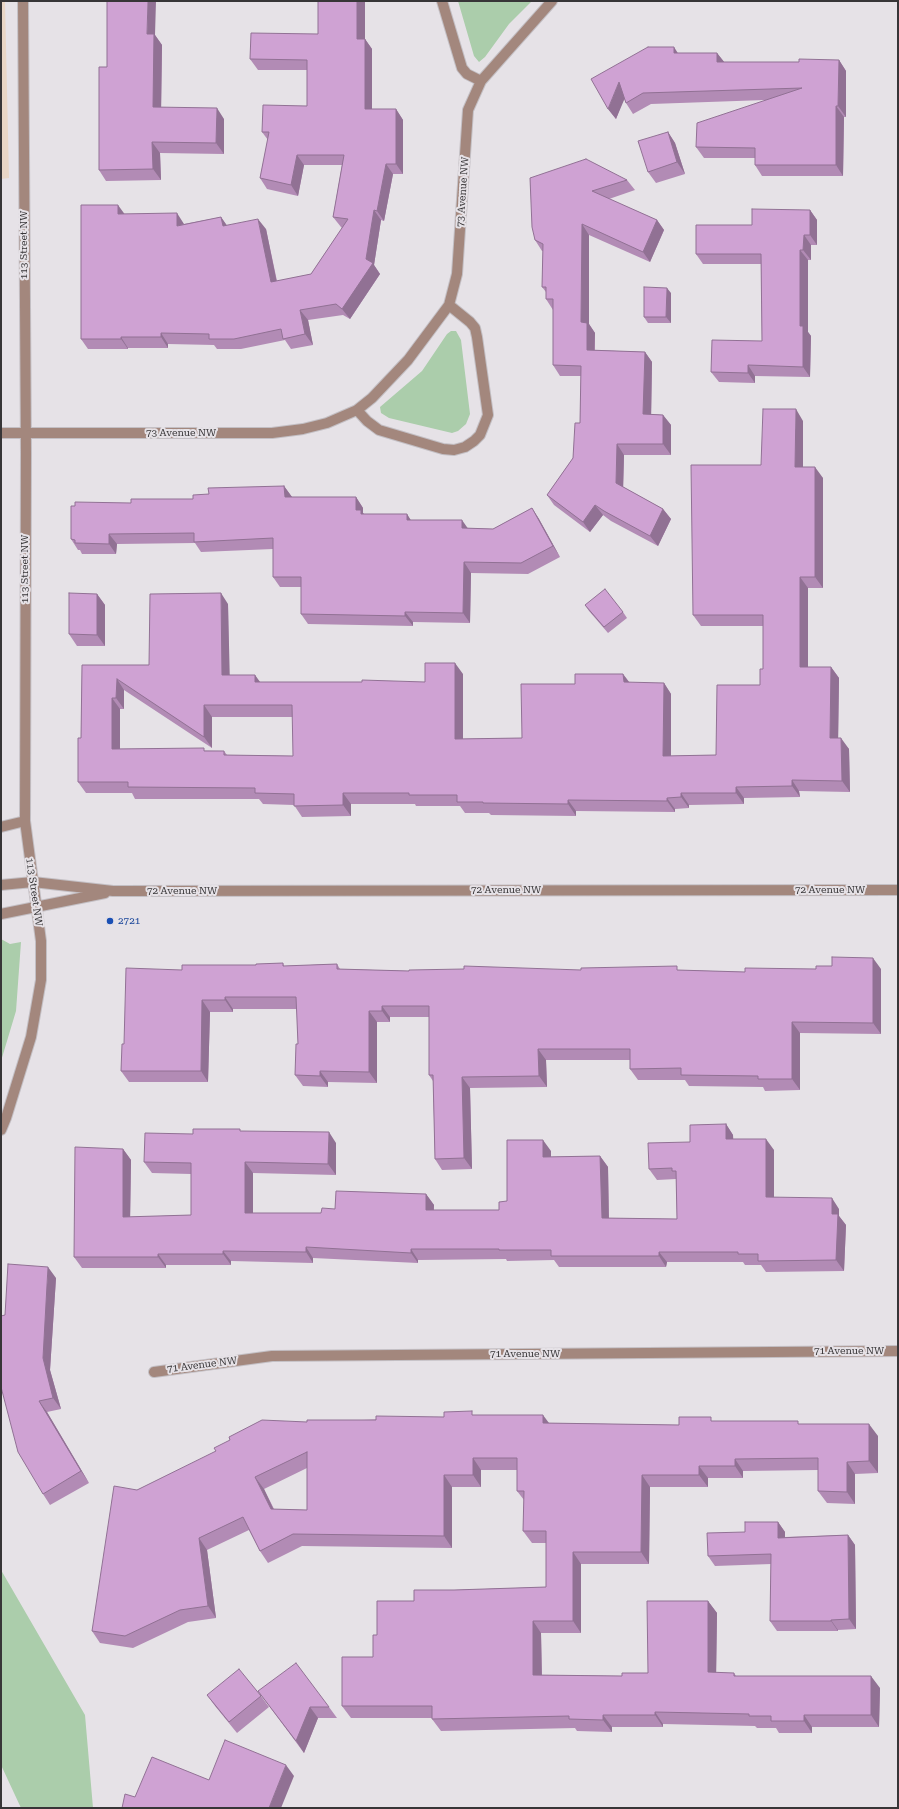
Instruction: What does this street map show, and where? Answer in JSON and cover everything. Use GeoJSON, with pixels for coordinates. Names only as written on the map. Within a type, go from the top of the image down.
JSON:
{"type":"FeatureCollection","features":[{"type":"Feature","properties":{"kind":"street","name":"113 Street NW"},"geometry":{"type":"LineString","coordinates":[[1,1130],[31,1037],[41,980],[41,941],[25,821],[23,1]]}},
{"type":"Feature","properties":{"kind":"street"},"geometry":{"type":"LineString","coordinates":[[442,1],[462,68],[467,74],[481,81]]}},
{"type":"Feature","properties":{"kind":"street","name":"73 Avenue NW"},"geometry":{"type":"LineString","coordinates":[[1,433],[272,433],[303,429],[327,423],[357,410],[372,398],[408,360],[449,305],[457,274],[468,110],[481,81],[552,1]]}},
{"type":"Feature","properties":{"kind":"street"},"geometry":{"type":"LineString","coordinates":[[357,410],[367,421],[379,430],[443,449],[454,450],[465,447],[480,435],[488,415],[475,328],[449,305]]}},
{"type":"Feature","properties":{"kind":"street"},"geometry":{"type":"LineString","coordinates":[[1,827],[25,821]]}},
{"type":"Feature","properties":{"kind":"street","name":"72 Avenue NW"},"geometry":{"type":"LineString","coordinates":[[1,885],[33,882],[114,891],[898,890]]}},
{"type":"Feature","properties":{"kind":"street","name":"72 Avenue NW"},"geometry":{"type":"LineString","coordinates":[[1,914],[37,908],[114,891]]}},
{"type":"Feature","properties":{"kind":"street","name":"71 Avenue NW"},"geometry":{"type":"LineString","coordinates":[[154,1372],[272,1356],[898,1351]]}},
{"type":"Feature","properties":{"kind":"shaded area"},"geometry":{"type":"Polygon","coordinates":[[[1,1],[5,1],[9,178],[1,179],[1,1]]]}},
{"type":"Feature","properties":{"kind":"green space"},"geometry":{"type":"Polygon","coordinates":[[[458,1],[532,1],[509,24],[485,57],[479,62],[474,56],[458,1]]]}},
{"type":"Feature","properties":{"kind":"green space"},"geometry":{"type":"Polygon","coordinates":[[[451,331],[456,331],[461,340],[470,414],[466,424],[458,431],[452,433],[389,418],[381,413],[380,407],[422,371],[447,334],[451,331]]]}},
{"type":"Feature","properties":{"kind":"green space"},"geometry":{"type":"Polygon","coordinates":[[[1,939],[10,944],[21,942],[16,1011],[1,1061],[1,939]]]}},
{"type":"Feature","properties":{"kind":"green space"},"geometry":{"type":"Polygon","coordinates":[[[1,1570],[85,1715],[93,1808],[21,1808],[1,1765],[1,1570]]]}},
{"type":"Feature","properties":{"kind":"building"},"geometry":{"type":"Polygon","coordinates":[[[107,1],[148,1],[147,34],[154,34],[153,107],[217,108],[216,143],[152,142],[153,169],[99,170],[99,67],[107,67],[107,1]]]}},
{"type":"Feature","properties":{"kind":"building"},"geometry":{"type":"Polygon","coordinates":[[[318,1],[357,1],[357,39],[365,39],[365,109],[396,109],[396,164],[386,164],[377,211],[374,210],[366,259],[373,263],[342,309],[336,304],[300,310],[305,334],[283,339],[281,329],[234,339],[209,339],[209,334],[161,333],[161,337],[81,339],[81,205],[118,205],[118,214],[177,213],[177,226],[221,217],[223,226],[258,219],[271,282],[311,274],[348,219],[333,217],[344,155],[297,155],[291,185],[260,178],[269,132],[262,132],[263,105],[307,106],[307,60],[250,59],[251,33],[318,34],[318,1]]]}},
{"type":"Feature","properties":{"kind":"building"},"geometry":{"type":"Polygon","coordinates":[[[648,47],[674,47],[674,53],[717,53],[717,62],[799,62],[799,59],[839,60],[838,106],[836,106],[836,165],[755,165],[755,148],[696,147],[697,123],[802,88],[643,93],[626,103],[619,82],[608,109],[591,79],[648,47]]]}},
{"type":"Feature","properties":{"kind":"building"},"geometry":{"type":"Polygon","coordinates":[[[668,132],[677,162],[648,172],[638,141],[668,132]]]}},
{"type":"Feature","properties":{"kind":"building"},"geometry":{"type":"Polygon","coordinates":[[[586,159],[627,180],[592,191],[657,220],[643,252],[582,224],[581,322],[587,323],[587,350],[645,352],[643,414],[663,415],[663,444],[617,444],[616,483],[663,509],[650,536],[595,505],[583,522],[547,495],[573,458],[575,423],[580,423],[581,366],[553,365],[553,299],[546,299],[546,287],[542,287],[543,244],[535,240],[532,227],[530,178],[586,159]]]}},
{"type":"Feature","properties":{"kind":"building"},"geometry":{"type":"Polygon","coordinates":[[[752,209],[810,210],[810,235],[804,235],[803,250],[800,250],[800,326],[803,326],[803,367],[748,365],[748,373],[711,372],[712,340],[762,341],[761,254],[696,254],[696,225],[752,225],[752,209]]]}},
{"type":"Feature","properties":{"kind":"building"},"geometry":{"type":"Polygon","coordinates":[[[644,287],[667,288],[666,317],[644,317],[644,287]]]}},
{"type":"Feature","properties":{"kind":"building"},"geometry":{"type":"Polygon","coordinates":[[[763,409],[796,409],[795,467],[815,467],[815,577],[800,577],[800,667],[831,667],[830,738],[841,738],[842,781],[792,780],[792,786],[736,787],[736,793],[681,793],[681,797],[667,798],[667,801],[568,800],[568,804],[483,803],[457,802],[457,795],[343,793],[343,805],[294,806],[294,794],[255,793],[255,788],[128,787],[128,782],[78,782],[78,738],[81,738],[82,665],[149,665],[150,594],[221,593],[222,675],[255,675],[255,682],[362,682],[362,680],[425,682],[425,663],[455,663],[455,739],[522,738],[521,684],[575,684],[575,674],[623,674],[624,682],[664,683],[663,756],[716,755],[717,685],[760,685],[760,669],[763,669],[763,615],[693,615],[691,465],[761,465],[763,409]],[[117,679],[116,698],[112,698],[112,749],[204,748],[204,751],[224,751],[224,755],[293,756],[292,705],[204,705],[204,737],[117,679]]]}},
{"type":"Feature","properties":{"kind":"building"},"geometry":{"type":"Polygon","coordinates":[[[284,486],[285,497],[356,497],[356,510],[361,510],[361,514],[407,514],[407,520],[462,520],[462,528],[493,529],[532,508],[553,546],[521,563],[464,562],[463,613],[405,612],[405,616],[301,614],[301,577],[273,577],[273,538],[194,542],[194,533],[109,534],[109,544],[75,543],[75,540],[71,539],[71,506],[75,506],[75,502],[131,503],[131,499],[193,499],[193,495],[209,494],[208,488],[284,486]]]}},
{"type":"Feature","properties":{"kind":"building"},"geometry":{"type":"Polygon","coordinates":[[[605,589],[623,612],[604,627],[585,605],[605,589]]]}},
{"type":"Feature","properties":{"kind":"building"},"geometry":{"type":"Polygon","coordinates":[[[69,593],[97,594],[97,635],[69,634],[69,593]]]}},
{"type":"Feature","properties":{"kind":"building"},"geometry":{"type":"Polygon","coordinates":[[[832,957],[873,958],[873,1023],[792,1022],[792,1079],[758,1079],[758,1076],[681,1075],[681,1068],[630,1069],[630,1049],[538,1049],[539,1076],[462,1077],[464,1158],[435,1159],[433,1075],[429,1075],[429,1006],[382,1006],[382,1011],[369,1011],[369,1072],[320,1071],[320,1076],[295,1075],[296,1044],[298,1044],[296,997],[225,997],[225,1000],[202,1000],[201,1071],[121,1071],[122,1044],[124,1044],[126,968],[182,970],[182,965],[256,965],[283,963],[283,966],[337,964],[337,969],[409,971],[464,969],[464,966],[581,970],[581,968],[677,966],[677,970],[745,972],[745,968],[816,969],[816,966],[832,966],[832,957]]]}},
{"type":"Feature","properties":{"kind":"building"},"geometry":{"type":"Polygon","coordinates":[[[726,1124],[726,1139],[766,1139],[766,1197],[832,1198],[832,1214],[838,1214],[836,1260],[758,1261],[758,1254],[738,1254],[738,1252],[659,1252],[659,1256],[551,1256],[551,1250],[411,1249],[411,1253],[306,1247],[306,1252],[223,1251],[223,1254],[158,1254],[158,1257],[74,1257],[75,1147],[123,1149],[123,1217],[191,1215],[191,1163],[144,1162],[145,1133],[193,1134],[193,1129],[240,1129],[240,1131],[329,1132],[328,1164],[245,1162],[245,1213],[321,1213],[322,1208],[335,1209],[336,1191],[426,1194],[426,1210],[499,1210],[499,1202],[507,1201],[507,1140],[543,1140],[543,1157],[600,1156],[602,1218],[677,1219],[676,1171],[672,1171],[672,1168],[649,1169],[648,1143],[690,1142],[690,1125],[726,1124]]]}},
{"type":"Feature","properties":{"kind":"building"},"geometry":{"type":"Polygon","coordinates":[[[8,1264],[48,1267],[43,1358],[53,1398],[39,1401],[81,1471],[43,1494],[18,1452],[1,1387],[1,1316],[5,1315],[8,1264]]]}},
{"type":"Feature","properties":{"kind":"building"},"geometry":{"type":"Polygon","coordinates":[[[472,1411],[472,1415],[543,1415],[543,1423],[679,1425],[679,1417],[711,1417],[711,1421],[798,1421],[798,1424],[869,1424],[869,1461],[847,1462],[847,1492],[818,1491],[818,1458],[735,1459],[735,1466],[699,1466],[699,1475],[642,1475],[641,1552],[573,1552],[573,1621],[533,1621],[533,1675],[622,1676],[622,1673],[648,1673],[647,1601],[708,1601],[708,1672],[734,1673],[734,1676],[871,1676],[871,1715],[804,1715],[804,1721],[771,1721],[771,1716],[749,1716],[749,1714],[655,1712],[655,1715],[603,1715],[603,1720],[569,1719],[569,1716],[432,1719],[432,1706],[342,1706],[342,1657],[373,1657],[373,1635],[377,1635],[377,1601],[414,1601],[414,1590],[546,1587],[546,1531],[523,1531],[524,1491],[517,1491],[517,1458],[473,1458],[473,1475],[444,1475],[444,1536],[293,1534],[260,1551],[243,1517],[199,1538],[208,1606],[180,1610],[125,1636],[92,1631],[114,1486],[137,1490],[216,1451],[214,1448],[230,1440],[229,1437],[262,1420],[307,1422],[307,1420],[376,1420],[376,1416],[444,1417],[444,1412],[472,1411]],[[307,1452],[255,1477],[271,1509],[307,1510],[307,1452]]]}},
{"type":"Feature","properties":{"kind":"building"},"geometry":{"type":"Polygon","coordinates":[[[745,1522],[778,1522],[778,1538],[848,1535],[849,1619],[831,1621],[770,1621],[771,1554],[708,1556],[707,1533],[745,1532],[745,1522]]]}},
{"type":"Feature","properties":{"kind":"building"},"geometry":{"type":"Polygon","coordinates":[[[296,1663],[329,1707],[310,1707],[296,1741],[258,1691],[296,1663]]]}},
{"type":"Feature","properties":{"kind":"building"},"geometry":{"type":"Polygon","coordinates":[[[239,1669],[261,1696],[229,1722],[207,1695],[239,1669]]]}},
{"type":"Feature","properties":{"kind":"building"},"geometry":{"type":"Polygon","coordinates":[[[225,1740],[286,1765],[269,1808],[122,1808],[125,1794],[135,1797],[152,1757],[209,1780],[225,1740]]]}},
{"type":"Feature","properties":{"kind":"place","name":"2721"},"geometry":{"type":"Point","coordinates":[110,921]}}]}
